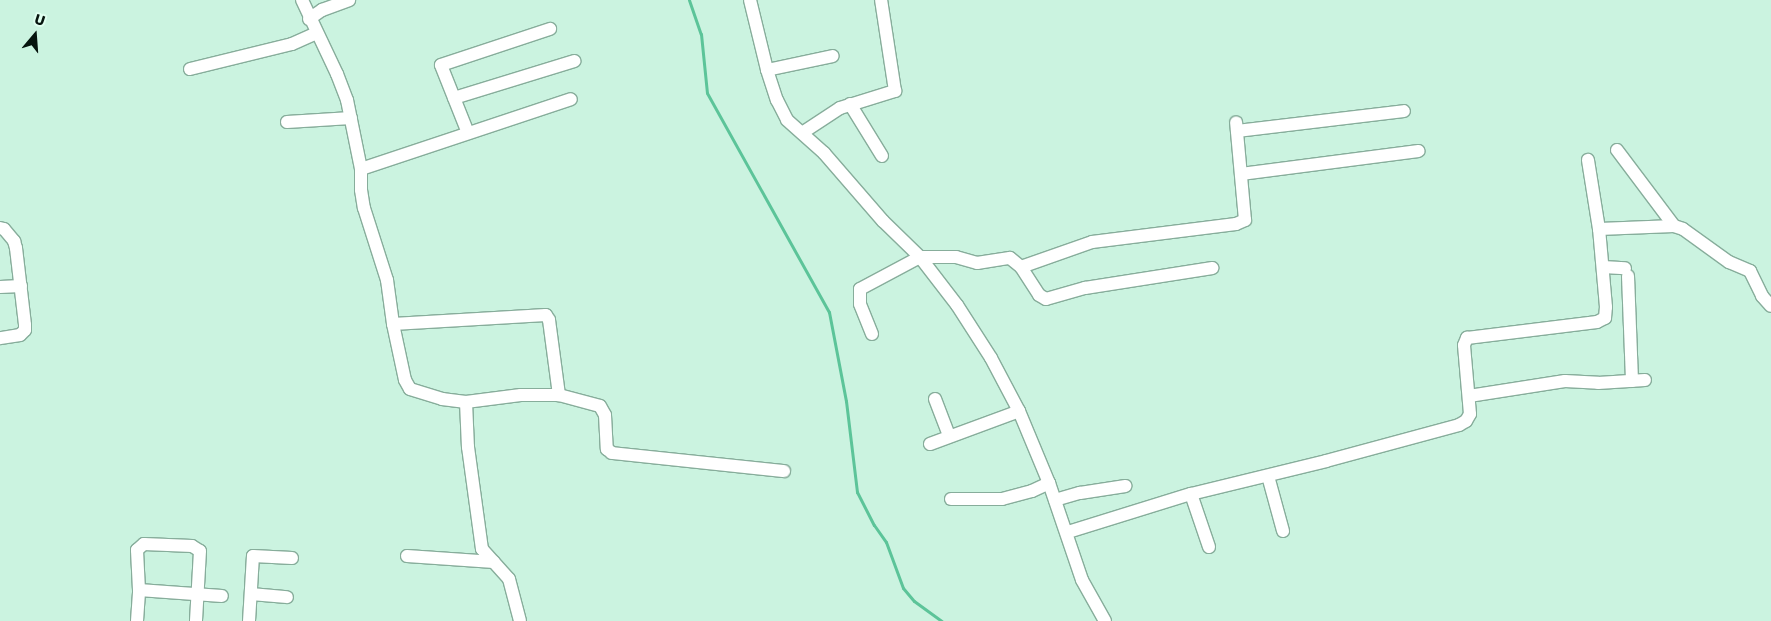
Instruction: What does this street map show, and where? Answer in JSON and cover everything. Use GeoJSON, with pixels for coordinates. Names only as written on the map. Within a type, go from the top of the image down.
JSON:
{"type":"FeatureCollection","features":[{"type":"Feature","properties":{"kind":"street"},"geometry":{"type":"LineString","coordinates":[[302,0],[309,19],[337,74],[351,118],[361,169],[361,190],[364,208],[387,280],[393,324],[405,380],[410,389],[442,399],[466,402],[521,395],[559,395],[600,406],[605,414],[607,449],[612,453],[784,470]]}},
{"type":"Feature","properties":{"kind":"street"},"geometry":{"type":"LineString","coordinates":[[309,19],[322,10],[349,0]]}},
{"type":"Feature","properties":{"kind":"street"},"geometry":{"type":"LineString","coordinates":[[750,0],[767,70],[781,111],[787,120],[824,153],[883,221],[920,257],[991,358],[1019,411],[1050,483],[1068,532],[1082,580],[1105,621]]}},
{"type":"Feature","properties":{"kind":"street"},"geometry":{"type":"LineString","coordinates":[[802,134],[850,104],[888,95],[895,91],[881,0]]}},
{"type":"Feature","properties":{"kind":"street"},"geometry":{"type":"LineString","coordinates":[[468,133],[441,65],[550,29]]}},
{"type":"Feature","properties":{"kind":"street"},"geometry":{"type":"LineString","coordinates":[[190,69],[292,44],[317,33]]}},
{"type":"Feature","properties":{"kind":"street"},"geometry":{"type":"LineString","coordinates":[[767,70],[833,56]]}},
{"type":"Feature","properties":{"kind":"street"},"geometry":{"type":"LineString","coordinates":[[454,98],[574,61]]}},
{"type":"Feature","properties":{"kind":"street"},"geometry":{"type":"LineString","coordinates":[[361,169],[571,99]]}},
{"type":"Feature","properties":{"kind":"street"},"geometry":{"type":"LineString","coordinates":[[850,104],[882,156]]}},
{"type":"Feature","properties":{"kind":"street"},"geometry":{"type":"LineString","coordinates":[[1021,267],[1092,242],[1236,224],[1245,220],[1237,126],[1404,111]]}},
{"type":"Feature","properties":{"kind":"street"},"geometry":{"type":"LineString","coordinates":[[287,122],[351,118]]}},
{"type":"Feature","properties":{"kind":"street"},"geometry":{"type":"LineString","coordinates":[[1618,150],[1674,226]]}},
{"type":"Feature","properties":{"kind":"street"},"geometry":{"type":"LineString","coordinates":[[1241,174],[1419,151]]}},
{"type":"Feature","properties":{"kind":"street"},"geometry":{"type":"LineString","coordinates":[[1068,532],[1192,494],[1458,426],[1469,418],[1464,345],[1467,338],[1602,320],[1606,314],[1599,229],[1588,160]]}},
{"type":"Feature","properties":{"kind":"street"},"geometry":{"type":"LineString","coordinates":[[1599,229],[1674,226],[1690,232],[1729,262],[1750,270],[1762,296],[1771,306]]}},
{"type":"Feature","properties":{"kind":"street"},"geometry":{"type":"LineString","coordinates":[[0,228],[4,229],[14,241],[25,330],[14,337],[0,338]]}},
{"type":"Feature","properties":{"kind":"street"},"geometry":{"type":"LineString","coordinates":[[872,334],[860,304],[860,289],[920,257],[956,257],[977,263],[1010,258],[1021,267],[1039,295],[1046,299],[1085,288],[1212,268]]}},
{"type":"Feature","properties":{"kind":"street"},"geometry":{"type":"LineString","coordinates":[[1603,267],[1626,272],[1632,381]]}},
{"type":"Feature","properties":{"kind":"street"},"geometry":{"type":"LineString","coordinates":[[0,288],[21,286]]}},
{"type":"Feature","properties":{"kind":"street"},"geometry":{"type":"LineString","coordinates":[[393,324],[546,315],[549,320],[559,395]]}},
{"type":"Feature","properties":{"kind":"street"},"geometry":{"type":"LineString","coordinates":[[1468,396],[1565,382],[1645,380]]}},
{"type":"Feature","properties":{"kind":"street"},"geometry":{"type":"LineString","coordinates":[[935,399],[949,436]]}},
{"type":"Feature","properties":{"kind":"street"},"geometry":{"type":"LineString","coordinates":[[466,402],[468,447],[482,549],[508,580],[520,621]]}},
{"type":"Feature","properties":{"kind":"street"},"geometry":{"type":"LineString","coordinates":[[930,444],[1019,411]]}},
{"type":"Feature","properties":{"kind":"street"},"geometry":{"type":"LineString","coordinates":[[1268,476],[1283,531]]}},
{"type":"Feature","properties":{"kind":"street"},"geometry":{"type":"LineString","coordinates":[[951,499],[1002,499],[1032,491],[1050,483]]}},
{"type":"Feature","properties":{"kind":"street"},"geometry":{"type":"LineString","coordinates":[[1056,500],[1080,492],[1125,486]]}},
{"type":"Feature","properties":{"kind":"street"},"geometry":{"type":"LineString","coordinates":[[1192,494],[1209,547]]}},
{"type":"Feature","properties":{"kind":"street"},"geometry":{"type":"LineString","coordinates":[[137,621],[139,547],[144,544],[192,546],[200,552],[196,621]]}},
{"type":"Feature","properties":{"kind":"street"},"geometry":{"type":"LineString","coordinates":[[249,621],[253,556],[292,558]]}},
{"type":"Feature","properties":{"kind":"street"},"geometry":{"type":"LineString","coordinates":[[407,556],[494,562]]}},
{"type":"Feature","properties":{"kind":"street"},"geometry":{"type":"LineString","coordinates":[[139,590],[222,596]]}},
{"type":"Feature","properties":{"kind":"street"},"geometry":{"type":"LineString","coordinates":[[251,594],[286,597]]}},
{"type":"Feature","properties":{"kind":"waterway"},"geometry":{"type":"LineString","coordinates":[[689,0],[701,34],[707,93],[829,312],[846,401],[857,492],[874,525],[886,542],[903,588],[914,601],[942,621]]}}]}
